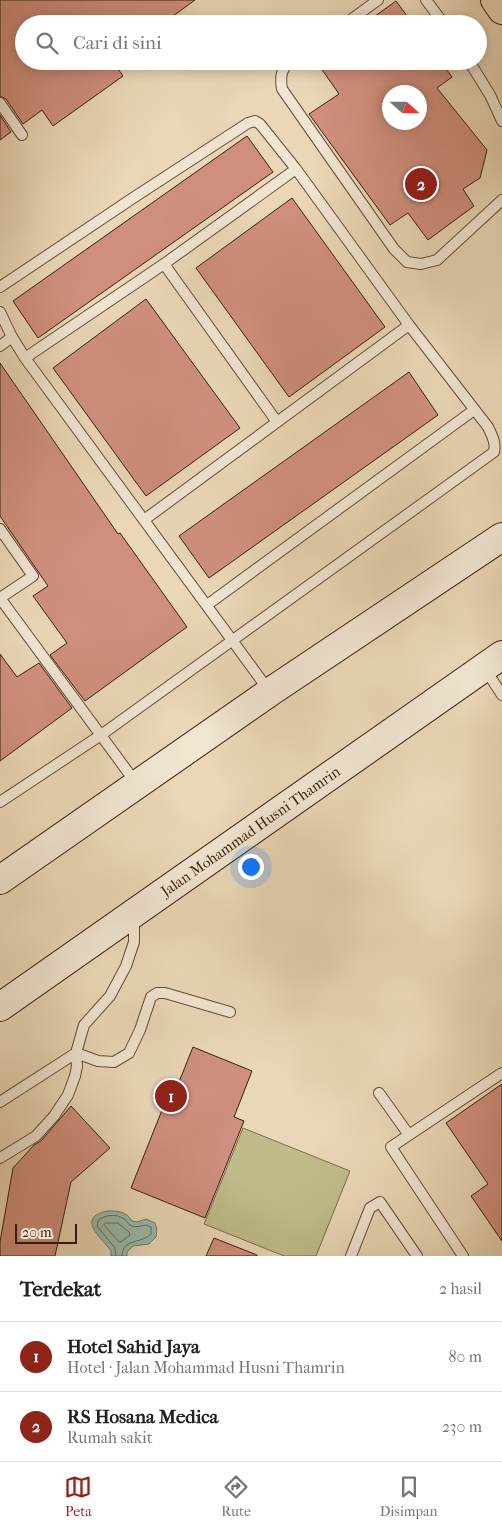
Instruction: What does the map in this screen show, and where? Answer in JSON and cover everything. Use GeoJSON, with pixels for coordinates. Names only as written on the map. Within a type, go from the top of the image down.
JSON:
{"type":"FeatureCollection","features":[{"type":"Feature","properties":{"kind":"main road"},"geometry":{"type":"LineString","coordinates":[[495,0],[502,10]]}},
{"type":"Feature","properties":{"kind":"street"},"geometry":{"type":"LineString","coordinates":[[0,880],[270,692],[502,537]]}},
{"type":"Feature","properties":{"kind":"street","name":"Jalan Mohammad Husni Thamrin"},"geometry":{"type":"LineString","coordinates":[[0,1007],[493,662]]}},
{"type":"Feature","properties":{"kind":"lane"},"geometry":{"type":"LineString","coordinates":[[357,15],[378,0]]}},
{"type":"Feature","properties":{"kind":"lane"},"geometry":{"type":"LineString","coordinates":[[426,0],[437,15]]}},
{"type":"Feature","properties":{"kind":"lane"},"geometry":{"type":"LineString","coordinates":[[283,70],[280,77],[282,89],[394,249],[407,262],[421,264],[437,260],[502,200]]}},
{"type":"Feature","properties":{"kind":"lane"},"geometry":{"type":"LineString","coordinates":[[475,70],[490,95],[502,121]]}},
{"type":"Feature","properties":{"kind":"lane"},"geometry":{"type":"LineString","coordinates":[[0,103],[22,135]]}},
{"type":"Feature","properties":{"kind":"lane"},"geometry":{"type":"LineString","coordinates":[[0,287],[251,121],[255,121],[260,124],[296,169],[409,325],[488,427],[494,439],[494,452],[101,735],[0,802]]}},
{"type":"Feature","properties":{"kind":"lane"},"geometry":{"type":"LineString","coordinates":[[25,358],[164,264],[296,169]]}},
{"type":"Feature","properties":{"kind":"lane"},"geometry":{"type":"LineString","coordinates":[[164,264],[278,422]]}},
{"type":"Feature","properties":{"kind":"lane"},"geometry":{"type":"LineString","coordinates":[[0,312],[25,358],[270,692]]}},
{"type":"Feature","properties":{"kind":"lane"},"geometry":{"type":"LineString","coordinates":[[144,520],[409,325]]}},
{"type":"Feature","properties":{"kind":"lane"},"geometry":{"type":"LineString","coordinates":[[0,346],[12,337]]}},
{"type":"Feature","properties":{"kind":"lane"},"geometry":{"type":"LineString","coordinates":[[207,606],[474,410]]}},
{"type":"Feature","properties":{"kind":"lane"},"geometry":{"type":"LineString","coordinates":[[0,529],[33,576],[0,598],[136,784]]}},
{"type":"Feature","properties":{"kind":"lane"},"geometry":{"type":"LineString","coordinates":[[493,662],[502,695]]}},
{"type":"Feature","properties":{"kind":"lane"},"geometry":{"type":"LineString","coordinates":[[0,1158],[36,1136],[54,1116],[68,1094],[75,1076],[77,1066],[76,1053],[84,1025],[110,996],[126,966],[134,942],[134,914]]}},
{"type":"Feature","properties":{"kind":"lane"},"geometry":{"type":"LineString","coordinates":[[76,1053],[98,1061],[114,1062],[129,1053],[140,1030],[151,997],[157,993],[165,993],[230,1012]]}},
{"type":"Feature","properties":{"kind":"lane"},"geometry":{"type":"LineString","coordinates":[[0,1102],[76,1053]]}},
{"type":"Feature","properties":{"kind":"lane"},"geometry":{"type":"LineString","coordinates":[[463,1256],[391,1147],[502,1072]]}},
{"type":"Feature","properties":{"kind":"lane"},"geometry":{"type":"LineString","coordinates":[[379,1092],[409,1135]]}},
{"type":"Feature","properties":{"kind":"lane"},"geometry":{"type":"LineString","coordinates":[[351,1256],[370,1208],[380,1202],[417,1256]]}},
{"type":"Feature","properties":{"kind":"shaded area"},"geometry":{"type":"Polygon","coordinates":[[[243,1128],[350,1171],[316,1256],[284,1256],[204,1224],[243,1128]]]}},
{"type":"Feature","properties":{"kind":"water"},"geometry":{"type":"Polygon","coordinates":[[[107,1211],[121,1212],[132,1221],[137,1222],[146,1219],[155,1223],[156,1237],[149,1244],[133,1246],[127,1252],[127,1256],[111,1256],[111,1251],[97,1234],[92,1223],[93,1218],[98,1214],[107,1211]]]}},
{"type":"Feature","properties":{"kind":"building"},"geometry":{"type":"Polygon","coordinates":[[[0,0],[195,0],[174,15],[15,15],[15,70],[119,70],[123,76],[53,126],[42,110],[23,124],[6,99],[0,96],[0,0]]]}},
{"type":"Feature","properties":{"kind":"building"},"geometry":{"type":"Polygon","coordinates":[[[396,1],[406,15],[377,15],[396,1]]]}},
{"type":"Feature","properties":{"kind":"building"},"geometry":{"type":"Polygon","coordinates":[[[322,70],[447,70],[452,77],[437,88],[487,150],[480,178],[463,189],[474,206],[428,240],[408,213],[390,225],[309,114],[339,94],[322,70]]]}},
{"type":"Feature","properties":{"kind":"building"},"geometry":{"type":"Polygon","coordinates":[[[0,115],[11,132],[0,140],[0,115]]]}},
{"type":"Feature","properties":{"kind":"building"},"geometry":{"type":"Polygon","coordinates":[[[247,136],[273,172],[38,338],[13,301],[247,136]]]}},
{"type":"Feature","properties":{"kind":"building"},"geometry":{"type":"Polygon","coordinates":[[[292,198],[385,327],[289,397],[196,268],[292,198]]]}},
{"type":"Feature","properties":{"kind":"building"},"geometry":{"type":"Polygon","coordinates":[[[146,299],[240,428],[146,496],[53,368],[146,299]]]}},
{"type":"Feature","properties":{"kind":"building"},"geometry":{"type":"Polygon","coordinates":[[[0,363],[118,534],[120,533],[187,627],[85,701],[50,655],[67,643],[33,596],[48,586],[0,516],[0,363]]]}},
{"type":"Feature","properties":{"kind":"building"},"geometry":{"type":"Polygon","coordinates":[[[409,372],[438,415],[209,578],[179,536],[409,372]]]}},
{"type":"Feature","properties":{"kind":"building"},"geometry":{"type":"Polygon","coordinates":[[[0,654],[17,677],[39,663],[72,708],[0,761],[0,654]]]}},
{"type":"Feature","properties":{"kind":"building"},"geometry":{"type":"Polygon","coordinates":[[[193,1047],[252,1071],[234,1117],[244,1121],[205,1218],[131,1188],[168,1095],[173,1097],[193,1047]]]}},
{"type":"Feature","properties":{"kind":"building"},"geometry":{"type":"Polygon","coordinates":[[[502,1084],[502,1241],[471,1196],[488,1184],[446,1123],[502,1084]]]}},
{"type":"Feature","properties":{"kind":"building"},"geometry":{"type":"Polygon","coordinates":[[[71,1106],[110,1148],[71,1182],[55,1256],[0,1256],[0,1242],[13,1168],[34,1145],[41,1141],[71,1106]]]}},
{"type":"Feature","properties":{"kind":"building"},"geometry":{"type":"Polygon","coordinates":[[[214,1238],[257,1255],[257,1256],[206,1256],[214,1238]]]}},
{"type":"Feature","properties":{"kind":"place","name":"RS Hosana Medica"},"geometry":{"type":"Point","coordinates":[421,184]}},
{"type":"Feature","properties":{"kind":"place","name":"Hotel Sahid Jaya"},"geometry":{"type":"Point","coordinates":[171,1096]}}]}
